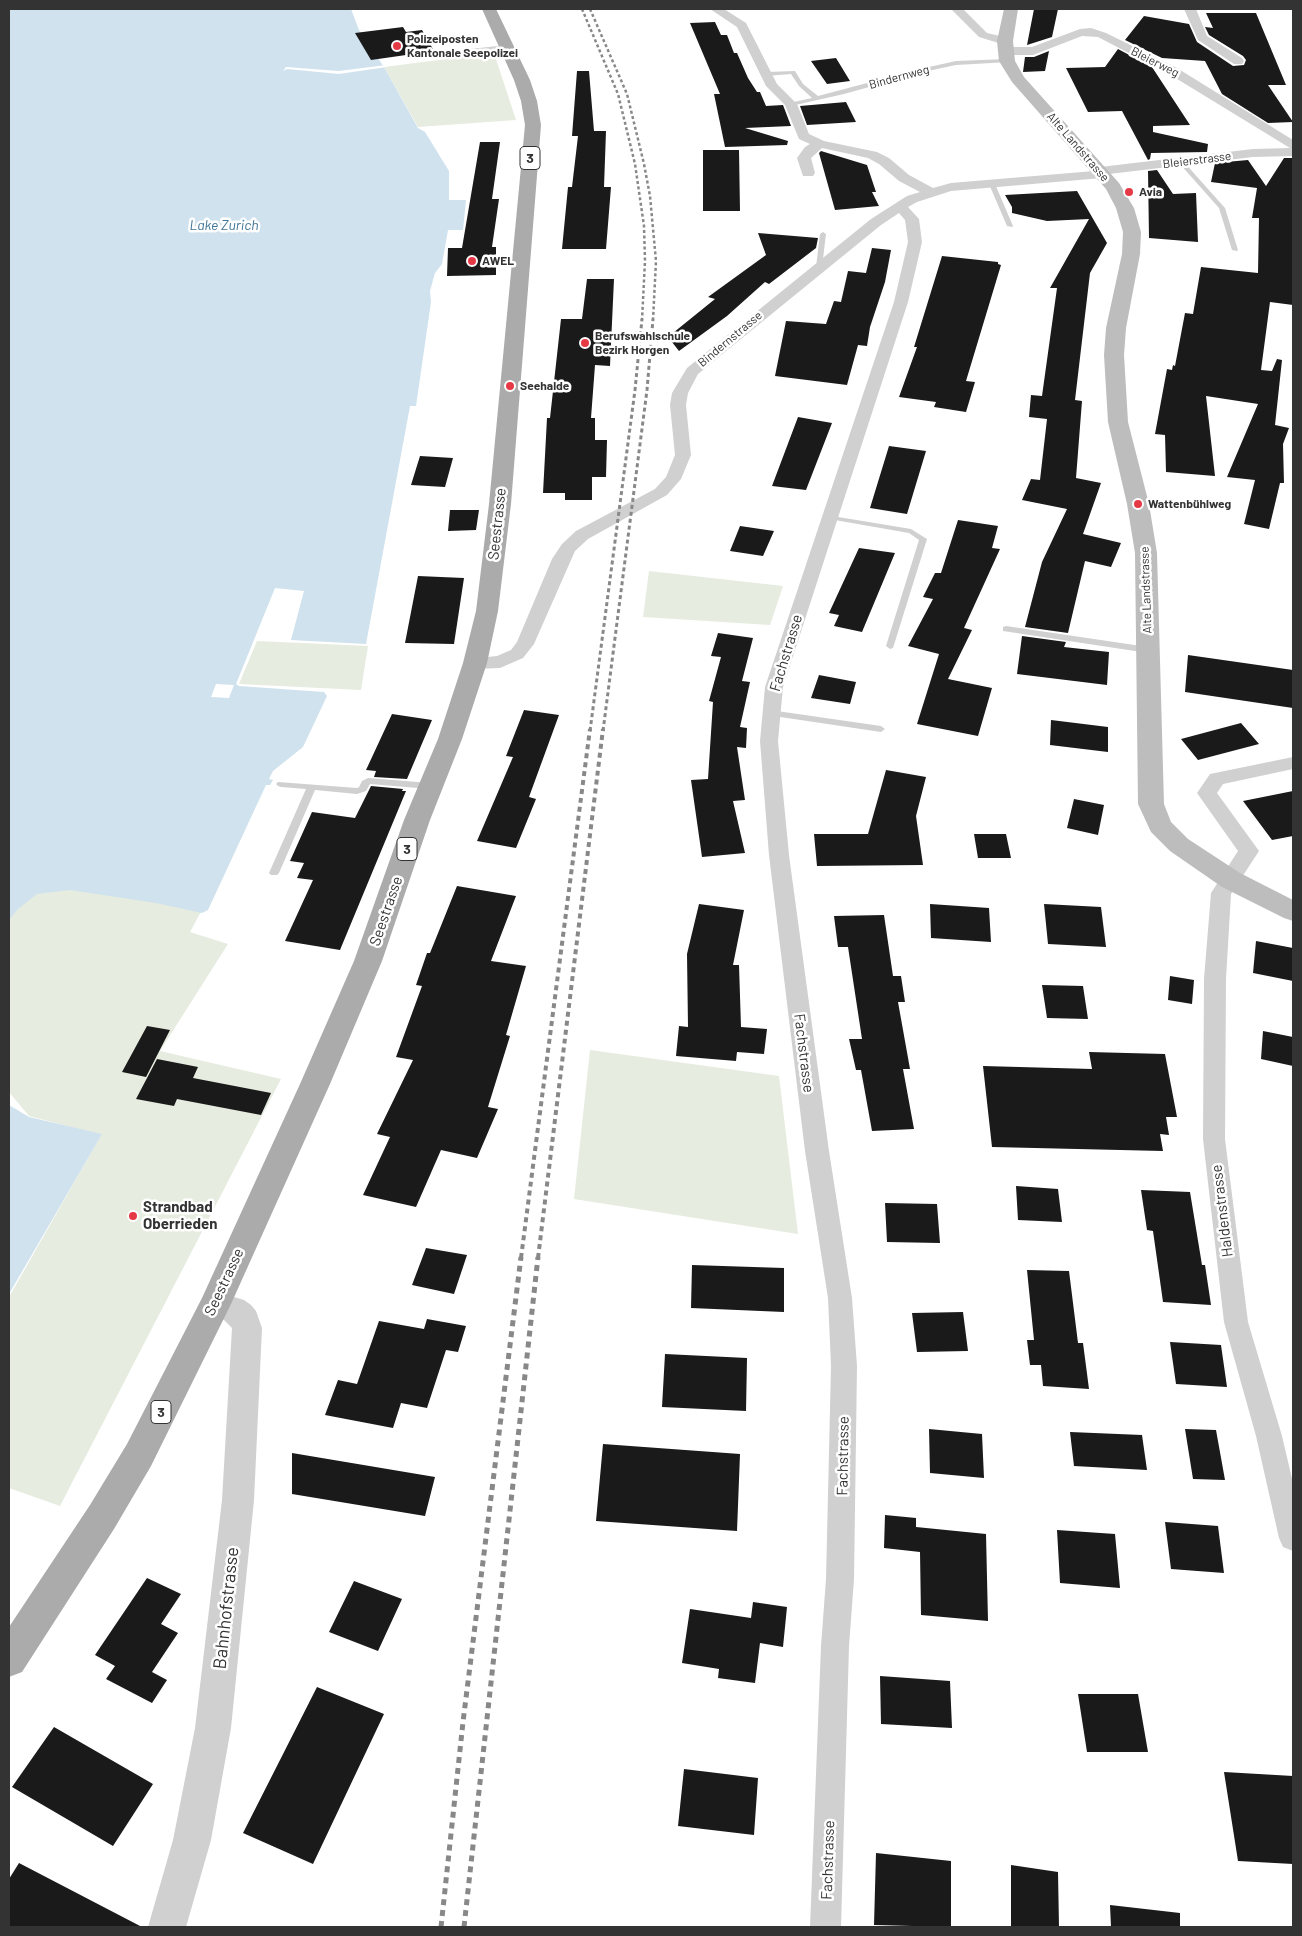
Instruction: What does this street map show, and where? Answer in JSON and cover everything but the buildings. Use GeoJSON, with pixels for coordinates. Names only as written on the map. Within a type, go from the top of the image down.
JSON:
{"type":"FeatureCollection","features":[{"type":"Feature","properties":{"kind":"main road","name":"Seestrasse"},"geometry":{"type":"LineString","coordinates":[[9,1659],[102,1517],[138,1455],[215,1304],[315,1084],[368,961],[430,786],[450,739],[475,663],[488,611],[500,504],[533,125],[529,101],[507,47],[488,9]]}},
{"type":"Feature","properties":{"kind":"main road"},"geometry":{"type":"LineString","coordinates":[[1006,51],[1011,9]]}},
{"type":"Feature","properties":{"kind":"main road","name":"Alte Landstrasse"},"geometry":{"type":"LineString","coordinates":[[1006,51],[1018,79],[1113,187],[1125,208],[1132,232],[1131,254],[1116,328],[1114,355],[1118,422],[1138,504],[1146,553],[1151,804],[1160,826],[1179,845],[1231,880],[1293,911]]}},
{"type":"Feature","properties":{"kind":"street"},"geometry":{"type":"LineString","coordinates":[[716,9],[742,24],[766,74],[776,91],[791,104],[802,133],[808,139],[820,144],[872,155],[904,178],[931,192]]}},
{"type":"Feature","properties":{"kind":"street","name":"Bleierweg"},"geometry":{"type":"LineString","coordinates":[[957,9],[983,35],[1006,51],[1033,51],[1080,33],[1091,32],[1102,35],[1173,71],[1293,145]]}},
{"type":"Feature","properties":{"kind":"street"},"geometry":{"type":"LineString","coordinates":[[1190,9],[1202,38],[1238,61]]}},
{"type":"Feature","properties":{"kind":"street"},"geometry":{"type":"LineString","coordinates":[[808,173],[804,158],[810,150],[820,144]]}},
{"type":"Feature","properties":{"kind":"street","name":"Bleierstrasse"},"geometry":{"type":"LineString","coordinates":[[1101,173],[1253,152],[1293,152]]}},
{"type":"Feature","properties":{"kind":"street","name":"Bindernstrasse"},"geometry":{"type":"LineString","coordinates":[[475,663],[500,662],[517,654],[525,644],[561,559],[568,548],[582,535],[661,492],[673,479],[683,455],[678,405],[680,393],[692,372],[876,222],[900,206],[931,192],[951,187],[1101,173]]}},
{"type":"Feature","properties":{"kind":"street","name":"Fachstrasse"},"geometry":{"type":"LineString","coordinates":[[826,1927],[835,1646],[840,1579],[844,1366],[840,1298],[817,1151],[779,855],[769,741],[770,713],[774,686],[901,302],[915,242],[912,219],[900,206]]}},
{"type":"Feature","properties":{"kind":"street","name":"Haldenstrasse"},"geometry":{"type":"LineString","coordinates":[[1293,763],[1217,779],[1207,793],[1249,851],[1221,893],[1215,979],[1214,1139],[1236,1322],[1269,1436],[1293,1538]]}},
{"type":"Feature","properties":{"kind":"street","name":"Bahnhofstrasse"},"geometry":{"type":"LineString","coordinates":[[167,1927],[192,1840],[212,1728],[238,1500],[247,1328],[245,1320],[240,1314],[233,1309],[215,1304]]}},
{"type":"Feature","properties":{"kind":"lane"},"geometry":{"type":"LineString","coordinates":[[451,54],[507,47]]}},
{"type":"Feature","properties":{"kind":"lane","name":"Bindernweg"},"geometry":{"type":"LineString","coordinates":[[791,104],[922,70],[1006,51]]}},
{"type":"Feature","properties":{"kind":"lane"},"geometry":{"type":"LineString","coordinates":[[766,74],[793,72],[801,85],[816,98]]}},
{"type":"Feature","properties":{"kind":"lane"},"geometry":{"type":"LineString","coordinates":[[1181,162],[1222,208],[1235,250]]}},
{"type":"Feature","properties":{"kind":"lane"},"geometry":{"type":"LineString","coordinates":[[992,184],[1010,226]]}},
{"type":"Feature","properties":{"kind":"lane"},"geometry":{"type":"LineString","coordinates":[[819,267],[823,234]]}},
{"type":"Feature","properties":{"kind":"lane"},"geometry":{"type":"LineString","coordinates":[[829,517],[911,531],[923,539],[890,646]]}},
{"type":"Feature","properties":{"kind":"lane"},"geometry":{"type":"LineString","coordinates":[[1006,629],[1148,650]]}},
{"type":"Feature","properties":{"kind":"lane"},"geometry":{"type":"LineString","coordinates":[[770,713],[882,729]]}},
{"type":"Feature","properties":{"kind":"lane"},"geometry":{"type":"LineString","coordinates":[[281,784],[357,791],[362,789],[368,781],[430,786]]}},
{"type":"Feature","properties":{"kind":"lane"},"geometry":{"type":"LineString","coordinates":[[274,873],[312,787]]}},
{"type":"Feature","properties":{"kind":"shaded area"},"geometry":{"type":"Polygon","coordinates":[[[494,53],[516,120],[418,127],[384,67],[494,53]]]}},
{"type":"Feature","properties":{"kind":"shaded area"},"geometry":{"type":"Polygon","coordinates":[[[649,571],[783,586],[770,625],[643,617],[649,571]]]}},
{"type":"Feature","properties":{"kind":"shaded area"},"geometry":{"type":"Polygon","coordinates":[[[257,641],[368,646],[361,690],[239,684],[257,641]]]}},
{"type":"Feature","properties":{"kind":"shaded area","name":"Strandbad Oberrieden"},"geometry":{"type":"Polygon","coordinates":[[[35,884],[203,908],[190,932],[228,944],[160,1051],[281,1079],[60,1506],[9,1488],[9,1297],[101,1135],[29,1116],[9,1092],[9,913],[35,884]]]}},
{"type":"Feature","properties":{"kind":"shaded area"},"geometry":{"type":"Polygon","coordinates":[[[590,1050],[779,1076],[798,1234],[574,1199],[590,1050]]]}},
{"type":"Feature","properties":{"kind":"water","name":"Lake Zurich"},"geometry":{"type":"Polygon","coordinates":[[[9,9],[351,9],[359,30],[384,67],[418,128],[425,132],[449,171],[449,200],[466,200],[463,230],[448,230],[442,264],[435,273],[430,291],[431,302],[416,406],[410,406],[366,644],[291,640],[304,591],[275,588],[236,684],[239,686],[324,692],[327,696],[303,747],[273,771],[269,779],[273,780],[270,785],[266,785],[208,910],[202,913],[156,903],[70,890],[37,894],[18,909],[9,920],[9,9]]]}},
{"type":"Feature","properties":{"kind":"water"},"geometry":{"type":"Polygon","coordinates":[[[9,1105],[29,1117],[102,1134],[9,1294],[9,1105]]]}},
{"type":"Feature","properties":{"kind":"pier"},"geometry":{"type":"Polygon","coordinates":[[[386,65],[387,67],[339,74],[287,69],[283,71],[286,67],[339,71],[386,65]]]}},
{"type":"Feature","properties":{"kind":"pier"},"geometry":{"type":"Polygon","coordinates":[[[216,684],[234,685],[229,698],[211,697],[216,684]]]}},
{"type":"Feature","properties":{"kind":"railway"},"geometry":{"type":"LineString","coordinates":[[582,9],[618,94],[635,164],[644,226],[645,261],[642,320]]}},
{"type":"Feature","properties":{"kind":"railway"},"geometry":{"type":"LineString","coordinates":[[590,9],[627,94],[644,164],[650,196],[656,261],[653,320]]}},
{"type":"Feature","properties":{"kind":"railway"},"geometry":{"type":"LineString","coordinates":[[590,731],[635,390],[642,319]]}},
{"type":"Feature","properties":{"kind":"railway"},"geometry":{"type":"LineString","coordinates":[[603,731],[647,390],[653,319]]}},
{"type":"Feature","properties":{"kind":"railway"},"geometry":{"type":"LineString","coordinates":[[521,1258],[590,729]]}},
{"type":"Feature","properties":{"kind":"railway"},"geometry":{"type":"LineString","coordinates":[[538,1258],[603,729]]}},
{"type":"Feature","properties":{"kind":"railway"},"geometry":{"type":"LineString","coordinates":[[441,1927],[463,1722],[521,1257]]}},
{"type":"Feature","properties":{"kind":"railway"},"geometry":{"type":"LineString","coordinates":[[464,1927],[538,1257]]}},
{"type":"Feature","properties":{"kind":"place","name":"Polizeiposten Kantonale Seepolizei"},"geometry":{"type":"Point","coordinates":[397,46]}},
{"type":"Feature","properties":{"kind":"place","name":"Avia"},"geometry":{"type":"Point","coordinates":[1129,192]}},
{"type":"Feature","properties":{"kind":"place","name":"AWEL"},"geometry":{"type":"Point","coordinates":[472,261]}},
{"type":"Feature","properties":{"kind":"place","name":"Berufswahlschule Bezirk Horgen"},"geometry":{"type":"Point","coordinates":[585,343]}},
{"type":"Feature","properties":{"kind":"place","name":"Seehalde"},"geometry":{"type":"Point","coordinates":[510,386]}},
{"type":"Feature","properties":{"kind":"place","name":"Wattenbühlweg"},"geometry":{"type":"Point","coordinates":[1138,504]}},
{"type":"Feature","properties":{"kind":"place","name":"Strandbad Oberrieden"},"geometry":{"type":"Point","coordinates":[133,1216]}}]}
